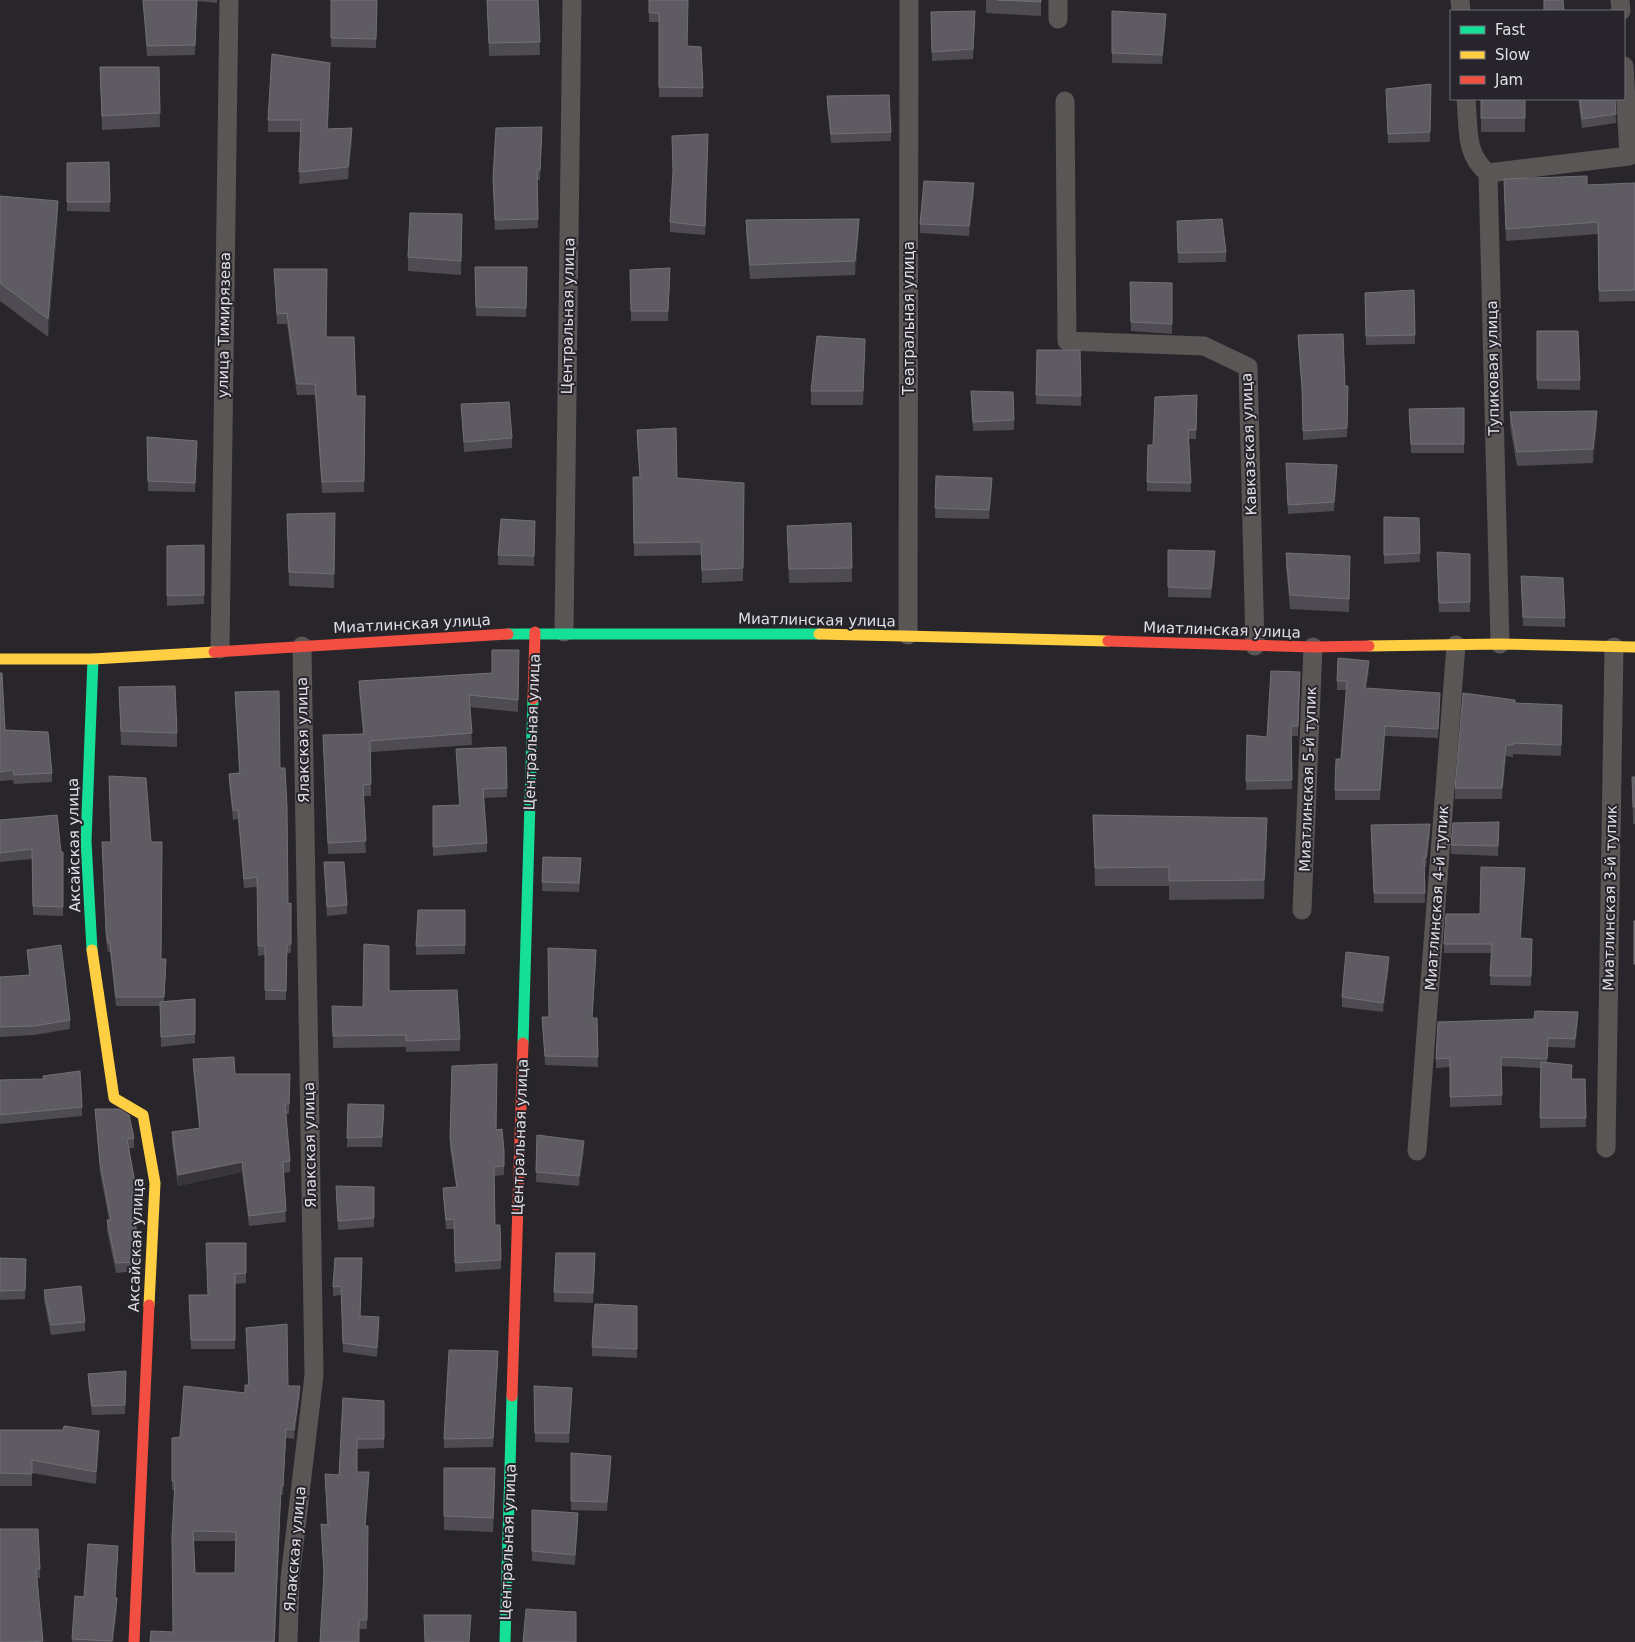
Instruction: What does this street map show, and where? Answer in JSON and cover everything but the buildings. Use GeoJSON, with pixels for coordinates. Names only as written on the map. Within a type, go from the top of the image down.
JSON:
{"type":"FeatureCollection","features":[{"type":"Feature","properties":{"kind":"street","name":"улица Тимирязева"},"geometry":{"type":"LineString","coordinates":[[220,650],[228,0]]}},
{"type":"Feature","properties":{"kind":"street","name":"Центральная улица"},"geometry":{"type":"LineString","coordinates":[[564,632],[572,0]]}},
{"type":"Feature","properties":{"kind":"street","name":"Театральная улица"},"geometry":{"type":"LineString","coordinates":[[908,635],[910,0]]}},
{"type":"Feature","properties":{"kind":"street"},"geometry":{"type":"LineString","coordinates":[[1058,0],[1058,20]]}},
{"type":"Feature","properties":{"kind":"street"},"geometry":{"type":"LineString","coordinates":[[1466,100],[1470,152],[1478,164],[1488,172],[1629,156],[1625,84]]}},
{"type":"Feature","properties":{"kind":"street","name":"Кавказская улица"},"geometry":{"type":"LineString","coordinates":[[1065,101],[1067,341],[1204,346],[1248,367],[1255,646]]}},
{"type":"Feature","properties":{"kind":"street","name":"Тупиковая улица"},"geometry":{"type":"LineString","coordinates":[[1488,172],[1500,644]]}},
{"type":"Feature","properties":{"kind":"street","name":"Миатлинская улица"},"geometry":{"type":"LineString","coordinates":[[0,659],[93,659],[535,632],[908,635],[1313,647],[1500,644],[1635,647]]}},
{"type":"Feature","properties":{"kind":"street","name":"Центральная улица"},"geometry":{"type":"LineString","coordinates":[[505,1642],[535,632]]}},
{"type":"Feature","properties":{"kind":"street","name":"Миатлинская 4-й тупик"},"geometry":{"type":"LineString","coordinates":[[1417,1151],[1456,645]]}},
{"type":"Feature","properties":{"kind":"street","name":"Ялакская улица"},"geometry":{"type":"LineString","coordinates":[[288,1642],[290,1578],[314,1375],[302,646]]}},
{"type":"Feature","properties":{"kind":"street","name":"Миатлинская 5-й тупик"},"geometry":{"type":"LineString","coordinates":[[1302,910],[1313,647]]}},
{"type":"Feature","properties":{"kind":"street","name":"Миатлинская 3-й тупик"},"geometry":{"type":"LineString","coordinates":[[1606,1148],[1614,647]]}},
{"type":"Feature","properties":{"kind":"street","name":"Аксайская улица"},"geometry":{"type":"LineString","coordinates":[[93,659],[86,841],[91,941],[114,1098],[143,1116],[155,1183],[134,1642]]}},
{"type":"Feature","properties":{"kind":"traffic: fast"},"geometry":{"type":"LineString","coordinates":[[508,634],[819,634]]}},
{"type":"Feature","properties":{"kind":"traffic: fast"},"geometry":{"type":"LineString","coordinates":[[92,950],[86,841],[93,659]]}},
{"type":"Feature","properties":{"kind":"traffic: fast"},"geometry":{"type":"LineString","coordinates":[[523,1043],[533,699]]}},
{"type":"Feature","properties":{"kind":"traffic: fast"},"geometry":{"type":"LineString","coordinates":[[505,1642],[512,1396]]}},
{"type":"Feature","properties":{"kind":"traffic: slow"},"geometry":{"type":"LineString","coordinates":[[819,634],[1108,641]]}},
{"type":"Feature","properties":{"kind":"traffic: slow"},"geometry":{"type":"LineString","coordinates":[[1369,646],[1500,644],[1635,647]]}},
{"type":"Feature","properties":{"kind":"traffic: slow"},"geometry":{"type":"LineString","coordinates":[[0,659],[93,659],[214,652]]}},
{"type":"Feature","properties":{"kind":"traffic: slow"},"geometry":{"type":"LineString","coordinates":[[92,950],[114,1098],[143,1115],[155,1183],[149,1305]]}},
{"type":"Feature","properties":{"kind":"traffic: jam"},"geometry":{"type":"LineString","coordinates":[[533,699],[535,632]]}},
{"type":"Feature","properties":{"kind":"traffic: jam"},"geometry":{"type":"LineString","coordinates":[[214,652],[508,634]]}},
{"type":"Feature","properties":{"kind":"traffic: jam"},"geometry":{"type":"LineString","coordinates":[[1108,641],[1313,647],[1369,646]]}},
{"type":"Feature","properties":{"kind":"traffic: jam"},"geometry":{"type":"LineString","coordinates":[[512,1396],[523,1043]]}},
{"type":"Feature","properties":{"kind":"traffic: jam"},"geometry":{"type":"LineString","coordinates":[[134,1642],[149,1305]]}}]}
